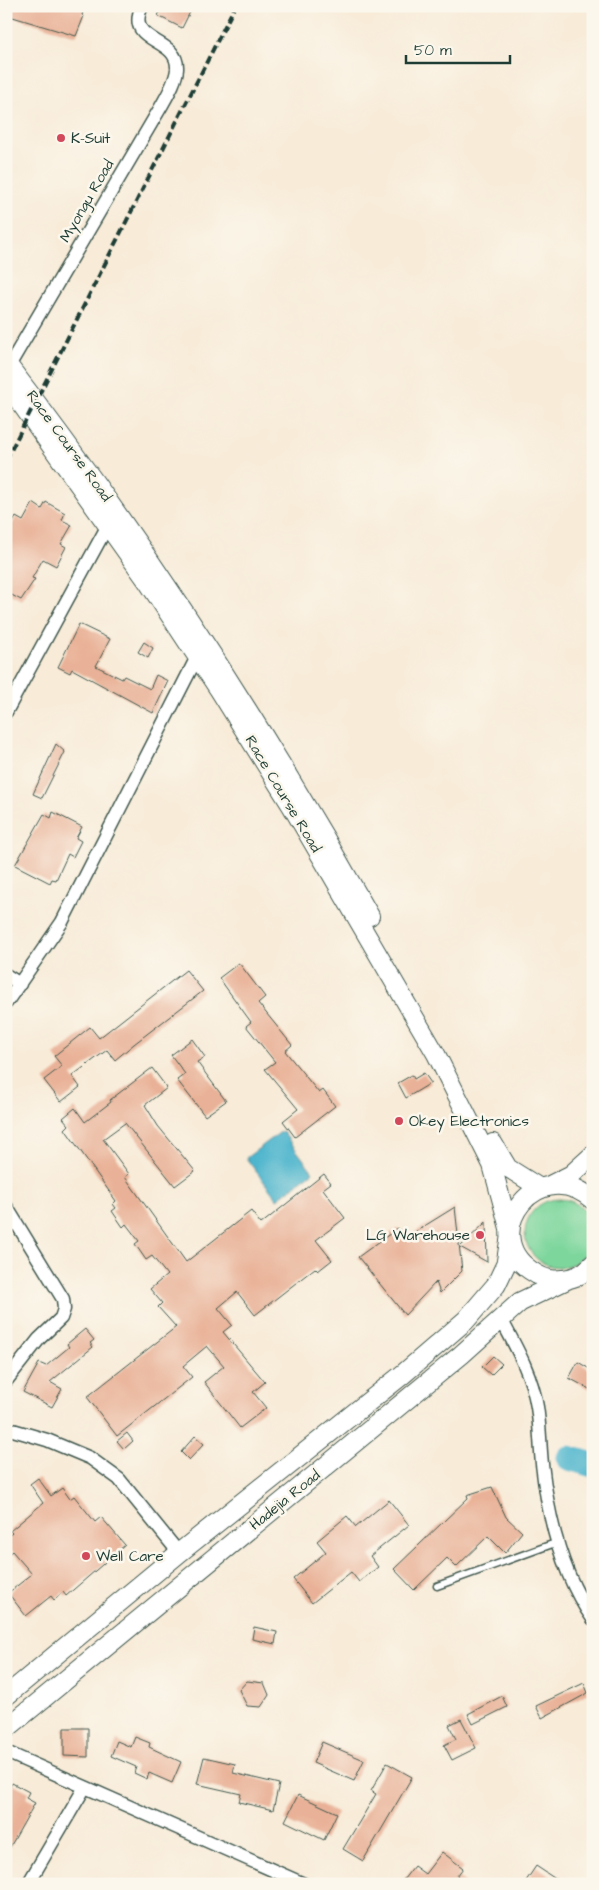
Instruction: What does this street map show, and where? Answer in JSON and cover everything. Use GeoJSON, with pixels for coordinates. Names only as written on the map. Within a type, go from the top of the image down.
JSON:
{"type":"FeatureCollection","features":[{"type":"Feature","properties":{"kind":"main road"},"geometry":{"type":"LineString","coordinates":[[546,1187],[571,1174],[593,1156]]}},
{"type":"Feature","properties":{"kind":"main road"},"geometry":{"type":"LineString","coordinates":[[546,1187],[568,1185],[583,1192],[593,1200]]}},
{"type":"Feature","properties":{"kind":"main road","name":"Hadejia Road"},"geometry":{"type":"LineString","coordinates":[[6,1696],[179,1552],[402,1375],[466,1320],[496,1285],[506,1264],[512,1219],[518,1207],[526,1196],[546,1187]]}},
{"type":"Feature","properties":{"kind":"main road"},"geometry":{"type":"LineString","coordinates":[[510,1235],[520,1260],[537,1275],[552,1280],[583,1274]]}},
{"type":"Feature","properties":{"kind":"main road","name":"Hadejia Road"},"geometry":{"type":"LineString","coordinates":[[6,1729],[461,1356],[520,1302],[583,1274]]}},
{"type":"Feature","properties":{"kind":"street","name":"Myongu Road"},"geometry":{"type":"LineString","coordinates":[[7,371],[162,105],[175,78],[176,59],[171,51],[141,31],[138,26],[142,6]]}},
{"type":"Feature","properties":{"kind":"street","name":"Race Course Road"},"geometry":{"type":"LineString","coordinates":[[7,371],[197,657],[292,806],[424,1032],[492,1165],[510,1235]]}},
{"type":"Feature","properties":{"kind":"street","name":"Race Course Road"},"geometry":{"type":"LineString","coordinates":[[7,371],[110,502],[152,563],[292,780],[404,976],[501,1158],[508,1168],[546,1187]]}},
{"type":"Feature","properties":{"kind":"street"},"geometry":{"type":"LineString","coordinates":[[6,712],[108,525]]}},
{"type":"Feature","properties":{"kind":"street"},"geometry":{"type":"LineString","coordinates":[[6,1003],[62,922],[197,657]]}},
{"type":"Feature","properties":{"kind":"street"},"geometry":{"type":"LineString","coordinates":[[6,975],[20,984]]}},
{"type":"Feature","properties":{"kind":"street"},"geometry":{"type":"LineString","coordinates":[[6,1206],[63,1299],[64,1309],[61,1318],[39,1339],[6,1381]]}},
{"type":"Feature","properties":{"kind":"street"},"geometry":{"type":"LineString","coordinates":[[501,1318],[530,1378],[537,1406],[549,1509],[558,1542],[580,1601],[593,1619]]}},
{"type":"Feature","properties":{"kind":"street"},"geometry":{"type":"LineString","coordinates":[[6,1428],[48,1440],[90,1458],[119,1480],[179,1552]]}},
{"type":"Feature","properties":{"kind":"street"},"geometry":{"type":"LineString","coordinates":[[6,1752],[304,1884]]}},
{"type":"Feature","properties":{"kind":"street"},"geometry":{"type":"LineString","coordinates":[[28,1884],[85,1787]]}},
{"type":"Feature","properties":{"kind":"lane"},"geometry":{"type":"LineString","coordinates":[[437,1586],[558,1542]]}},
{"type":"Feature","properties":{"kind":"green space"},"geometry":{"type":"Polygon","coordinates":[[[552,1199],[566,1199],[578,1204],[588,1214],[593,1226],[593,1240],[588,1252],[578,1262],[566,1267],[552,1267],[540,1262],[530,1252],[525,1240],[525,1226],[530,1214],[540,1204],[552,1199]]]}},
{"type":"Feature","properties":{"kind":"water"},"geometry":{"type":"Polygon","coordinates":[[[282,1131],[313,1172],[277,1199],[246,1158],[282,1131]]]}},
{"type":"Feature","properties":{"kind":"building"},"geometry":{"type":"Polygon","coordinates":[[[6,6],[72,6],[84,9],[82,15],[84,16],[76,36],[6,15],[6,6]]]}},
{"type":"Feature","properties":{"kind":"building"},"geometry":{"type":"Polygon","coordinates":[[[162,6],[193,6],[182,28],[158,16],[162,6]]]}},
{"type":"Feature","properties":{"kind":"building"},"geometry":{"type":"Polygon","coordinates":[[[46,502],[65,513],[62,520],[72,525],[61,544],[66,547],[56,566],[43,559],[32,578],[35,579],[21,600],[6,592],[6,534],[16,517],[23,521],[33,503],[42,509],[46,502]]]}},
{"type":"Feature","properties":{"kind":"building"},"geometry":{"type":"Polygon","coordinates":[[[79,624],[110,639],[96,666],[122,679],[124,676],[150,689],[156,675],[168,681],[153,713],[72,669],[70,673],[58,667],[79,624]]]}},
{"type":"Feature","properties":{"kind":"building"},"geometry":{"type":"Polygon","coordinates":[[[144,642],[153,648],[148,658],[138,652],[144,642]]]}},
{"type":"Feature","properties":{"kind":"building"},"geometry":{"type":"Polygon","coordinates":[[[56,744],[65,752],[42,798],[33,794],[56,744]]]}},
{"type":"Feature","properties":{"kind":"building"},"geometry":{"type":"Polygon","coordinates":[[[53,812],[82,827],[76,838],[81,841],[73,857],[68,854],[56,880],[52,879],[50,883],[15,865],[44,814],[51,818],[53,812]]]}},
{"type":"Feature","properties":{"kind":"building"},"geometry":{"type":"Polygon","coordinates":[[[239,963],[265,997],[258,1003],[292,1045],[285,1051],[319,1093],[323,1090],[335,1106],[295,1137],[283,1121],[298,1109],[265,1069],[275,1062],[246,1026],[251,1022],[219,978],[239,963]]]}},
{"type":"Feature","properties":{"kind":"building"},"geometry":{"type":"Polygon","coordinates":[[[186,970],[203,991],[115,1060],[107,1050],[72,1076],[80,1087],[61,1102],[44,1080],[62,1066],[54,1056],[90,1027],[99,1038],[186,970]]]}},
{"type":"Feature","properties":{"kind":"building"},"geometry":{"type":"Polygon","coordinates":[[[192,1039],[205,1057],[197,1062],[226,1101],[205,1116],[177,1080],[185,1074],[171,1055],[192,1039]]]}},
{"type":"Feature","properties":{"kind":"building"},"geometry":{"type":"Polygon","coordinates":[[[152,1068],[167,1088],[145,1105],[158,1126],[195,1171],[175,1186],[125,1123],[103,1139],[129,1174],[125,1177],[186,1262],[251,1211],[261,1224],[324,1174],[331,1183],[323,1189],[345,1218],[316,1240],[332,1260],[318,1271],[315,1268],[255,1315],[237,1292],[218,1308],[232,1325],[223,1332],[265,1382],[253,1392],[266,1408],[240,1428],[204,1382],[224,1366],[207,1346],[183,1366],[192,1377],[117,1436],[87,1397],[176,1327],[158,1307],[162,1303],[150,1289],[167,1275],[152,1256],[146,1260],[135,1244],[139,1241],[126,1224],[123,1227],[112,1211],[116,1208],[113,1204],[116,1201],[65,1129],[69,1125],[63,1118],[75,1108],[85,1122],[152,1068]]]}},
{"type":"Feature","properties":{"kind":"building"},"geometry":{"type":"Polygon","coordinates":[[[424,1073],[431,1083],[406,1098],[398,1083],[412,1075],[414,1079],[424,1073]]]}},
{"type":"Feature","properties":{"kind":"building"},"geometry":{"type":"Polygon","coordinates":[[[455,1207],[462,1271],[440,1293],[436,1282],[405,1315],[358,1257],[398,1228],[405,1238],[455,1207]]]}},
{"type":"Feature","properties":{"kind":"building","name":"LG Warehouse"},"geometry":{"type":"Polygon","coordinates":[[[486,1222],[487,1262],[460,1247],[486,1222]]]}},
{"type":"Feature","properties":{"kind":"building"},"geometry":{"type":"Polygon","coordinates":[[[85,1329],[94,1340],[90,1343],[93,1347],[50,1382],[62,1389],[52,1407],[23,1392],[39,1363],[46,1366],[69,1347],[67,1344],[85,1329]]]}},
{"type":"Feature","properties":{"kind":"building"},"geometry":{"type":"Polygon","coordinates":[[[493,1356],[502,1364],[491,1375],[482,1367],[493,1356]]]}},
{"type":"Feature","properties":{"kind":"building"},"geometry":{"type":"Polygon","coordinates":[[[578,1362],[593,1371],[593,1391],[569,1378],[578,1362]]]}},
{"type":"Feature","properties":{"kind":"building"},"geometry":{"type":"Polygon","coordinates":[[[127,1433],[133,1441],[124,1449],[117,1441],[127,1433]]]}},
{"type":"Feature","properties":{"kind":"building"},"geometry":{"type":"Polygon","coordinates":[[[195,1436],[204,1444],[189,1460],[181,1452],[195,1436]]]}},
{"type":"Feature","properties":{"kind":"building"},"geometry":{"type":"Polygon","coordinates":[[[38,1478],[51,1496],[62,1488],[70,1499],[74,1496],[95,1522],[101,1517],[125,1545],[66,1596],[63,1592],[54,1600],[51,1596],[26,1616],[8,1593],[32,1574],[12,1551],[6,1556],[6,1539],[12,1533],[10,1531],[43,1503],[30,1484],[38,1478]]]}},
{"type":"Feature","properties":{"kind":"building"},"geometry":{"type":"Polygon","coordinates":[[[492,1487],[506,1517],[522,1532],[505,1553],[488,1536],[456,1567],[447,1558],[414,1590],[394,1569],[468,1498],[467,1495],[492,1487]]]}},
{"type":"Feature","properties":{"kind":"building"},"geometry":{"type":"Polygon","coordinates":[[[389,1500],[409,1525],[370,1556],[378,1567],[359,1582],[351,1572],[312,1603],[293,1579],[326,1552],[317,1541],[347,1516],[356,1527],[389,1500]]]}},
{"type":"Feature","properties":{"kind":"building"},"geometry":{"type":"Polygon","coordinates":[[[254,1627],[277,1632],[275,1644],[252,1639],[254,1627]]]}},
{"type":"Feature","properties":{"kind":"building"},"geometry":{"type":"Polygon","coordinates":[[[247,1681],[264,1683],[269,1695],[261,1707],[247,1706],[239,1690],[247,1681]]]}},
{"type":"Feature","properties":{"kind":"building"},"geometry":{"type":"Polygon","coordinates":[[[584,1683],[588,1693],[542,1718],[536,1706],[584,1683]]]}},
{"type":"Feature","properties":{"kind":"building"},"geometry":{"type":"Polygon","coordinates":[[[502,1696],[507,1707],[473,1724],[468,1714],[502,1696]]]}},
{"type":"Feature","properties":{"kind":"building"},"geometry":{"type":"Polygon","coordinates":[[[461,1719],[476,1748],[452,1760],[444,1745],[456,1739],[449,1725],[461,1719]]]}},
{"type":"Feature","properties":{"kind":"building"},"geometry":{"type":"Polygon","coordinates":[[[64,1728],[88,1728],[88,1757],[64,1756],[64,1728]]]}},
{"type":"Feature","properties":{"kind":"building"},"geometry":{"type":"Polygon","coordinates":[[[135,1737],[150,1743],[149,1747],[181,1762],[172,1783],[149,1773],[147,1779],[134,1773],[136,1767],[111,1756],[117,1741],[131,1747],[135,1737]]]}},
{"type":"Feature","properties":{"kind":"building"},"geometry":{"type":"Polygon","coordinates":[[[322,1742],[364,1760],[354,1781],[313,1763],[322,1742]]]}},
{"type":"Feature","properties":{"kind":"building"},"geometry":{"type":"Polygon","coordinates":[[[204,1757],[235,1764],[233,1773],[279,1784],[273,1810],[239,1802],[241,1794],[197,1784],[204,1757]]]}},
{"type":"Feature","properties":{"kind":"building"},"geometry":{"type":"Polygon","coordinates":[[[387,1763],[412,1777],[363,1861],[343,1849],[376,1794],[371,1791],[387,1763]]]}},
{"type":"Feature","properties":{"kind":"building"},"geometry":{"type":"Polygon","coordinates":[[[12,1783],[29,1792],[26,1798],[35,1803],[6,1854],[6,1793],[12,1783]]]}},
{"type":"Feature","properties":{"kind":"building"},"geometry":{"type":"Polygon","coordinates":[[[298,1795],[337,1813],[324,1840],[285,1821],[298,1795]]]}},
{"type":"Feature","properties":{"kind":"building"},"geometry":{"type":"Polygon","coordinates":[[[442,1852],[463,1868],[457,1876],[467,1884],[400,1884],[414,1866],[425,1874],[442,1852]]]}},
{"type":"Feature","properties":{"kind":"building"},"geometry":{"type":"Polygon","coordinates":[[[536,1866],[563,1884],[524,1884],[536,1866]]]}},
{"type":"Feature","properties":{"kind":"waterway"},"geometry":{"type":"LineString","coordinates":[[569,1458],[593,1465]]}},
{"type":"Feature","properties":{"kind":"railway"},"geometry":{"type":"LineString","coordinates":[[6,460],[235,6]]}},
{"type":"Feature","properties":{"kind":"place","name":"K-Suit"},"geometry":{"type":"Point","coordinates":[61,138]}},
{"type":"Feature","properties":{"kind":"place","name":"Okey Electronics"},"geometry":{"type":"Point","coordinates":[399,1121]}},
{"type":"Feature","properties":{"kind":"place","name":"LG Warehouse"},"geometry":{"type":"Point","coordinates":[480,1235]}},
{"type":"Feature","properties":{"kind":"place","name":"Well Care"},"geometry":{"type":"Point","coordinates":[86,1556]}}]}
